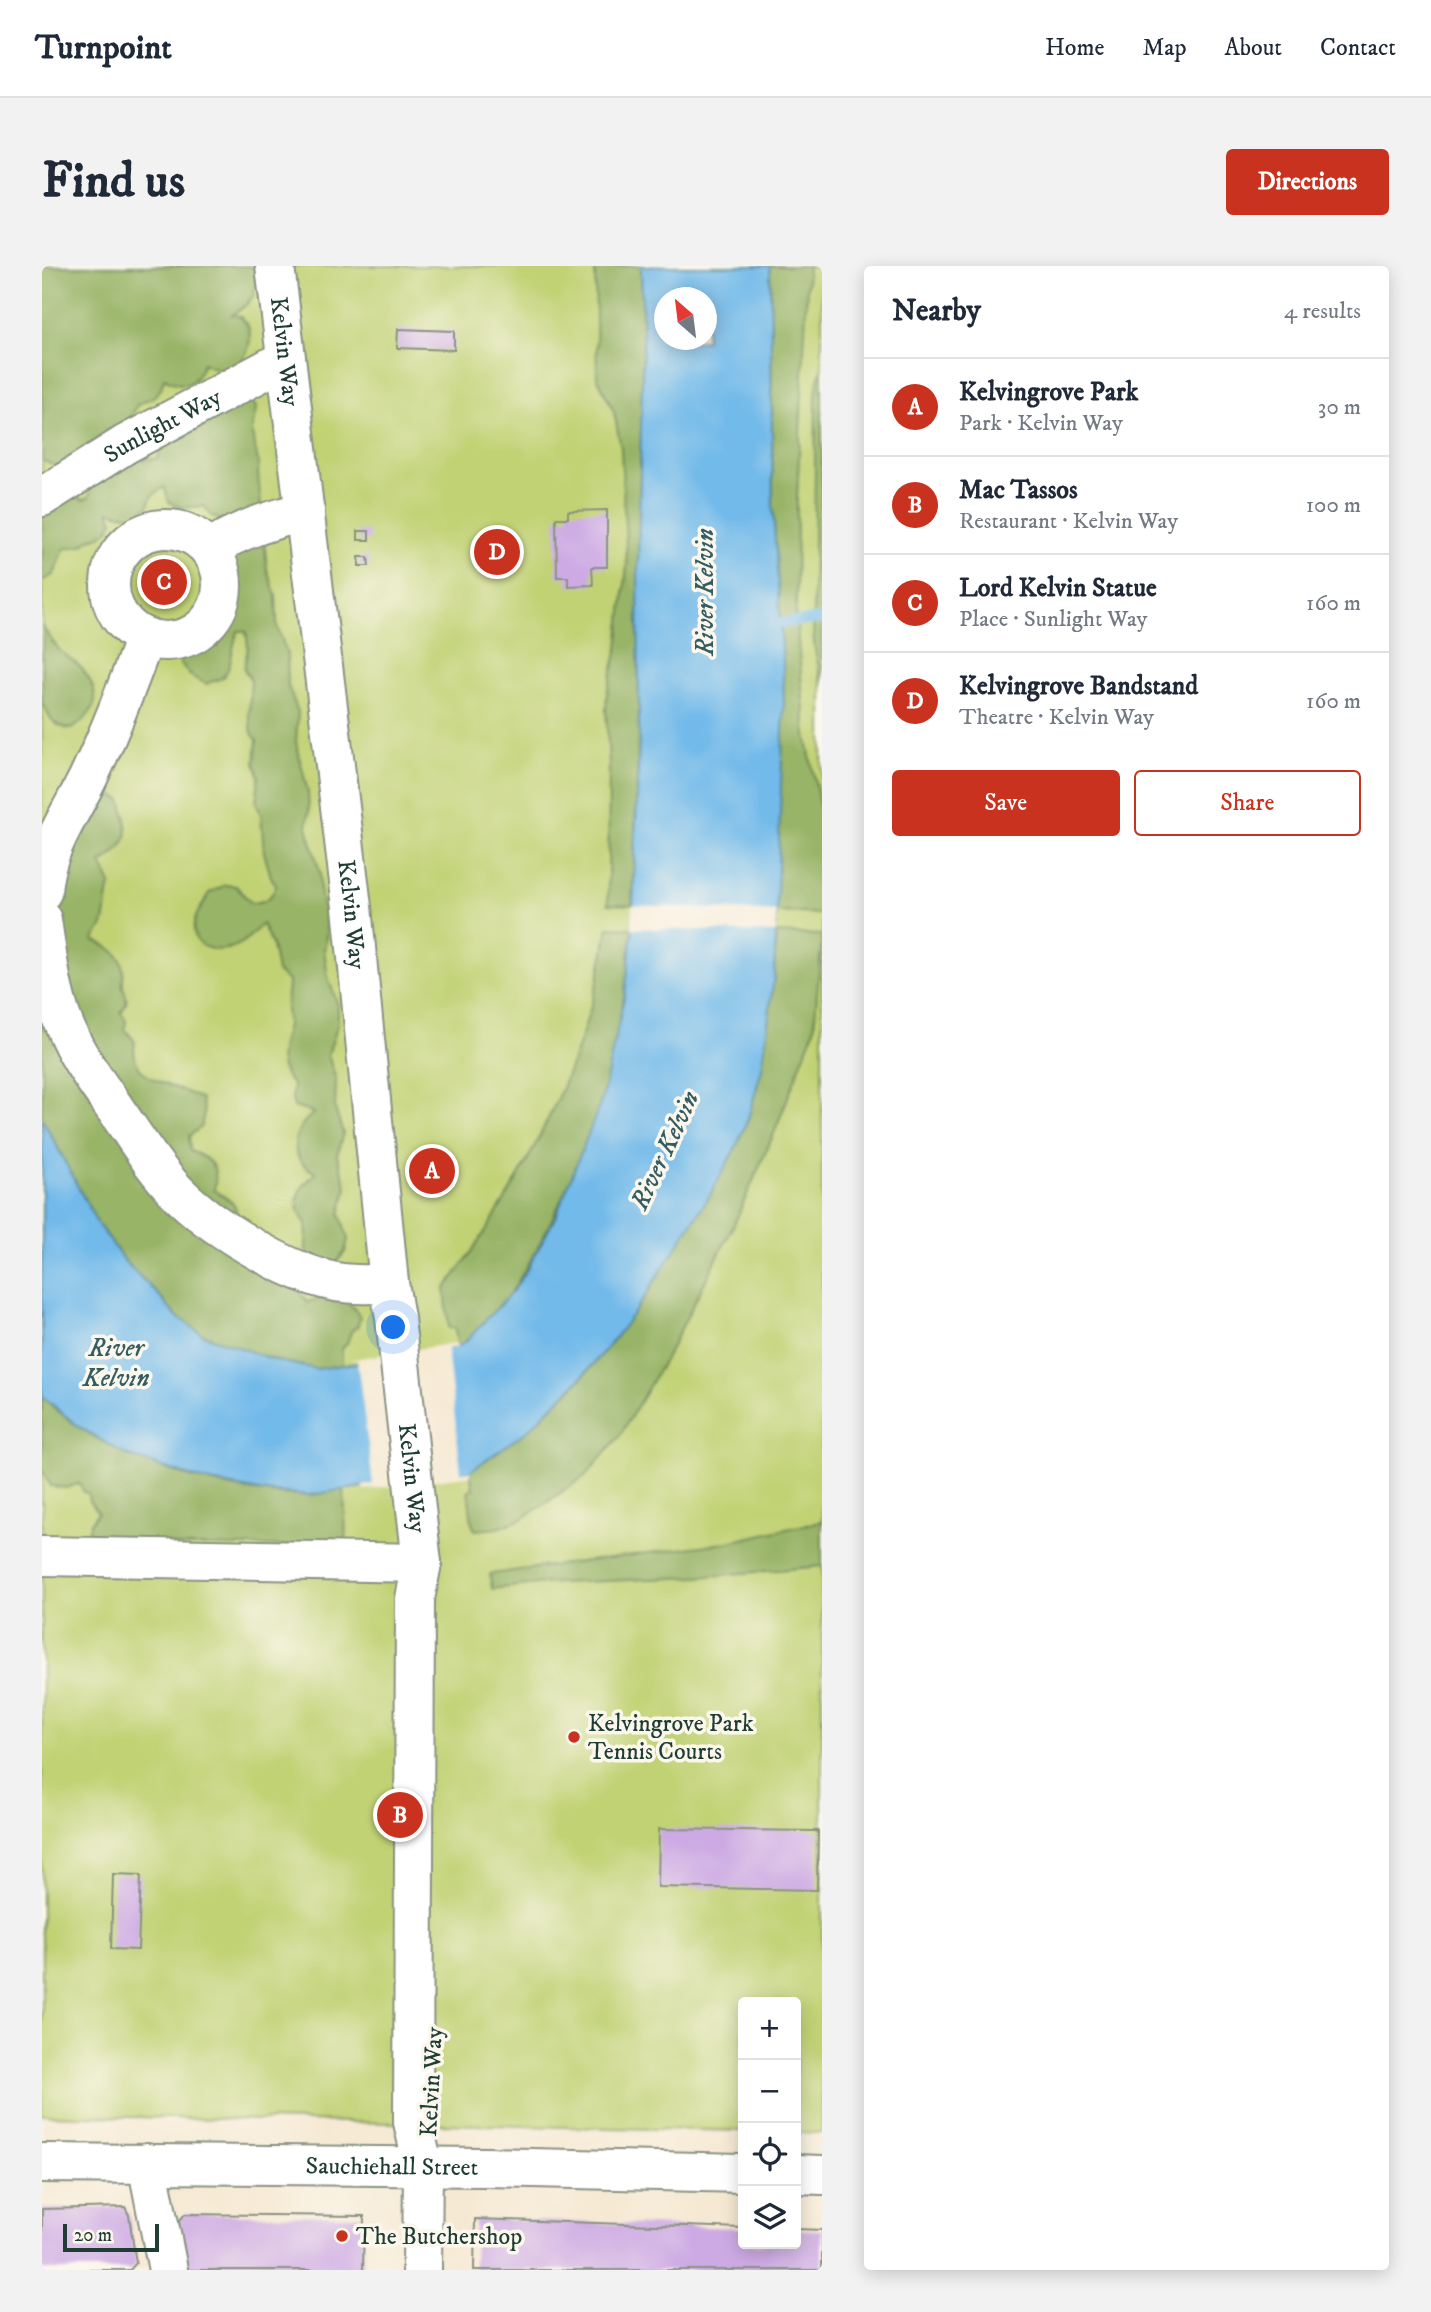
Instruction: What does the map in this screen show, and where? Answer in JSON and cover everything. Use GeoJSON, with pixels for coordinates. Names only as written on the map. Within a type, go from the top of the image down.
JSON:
{"type":"FeatureCollection","features":[{"type":"Feature","properties":{"kind":"street","name":"Kelvin Way"},"geometry":{"type":"LineString","coordinates":[[275,266],[352,907],[422,1563],[435,1592],[434,2123],[423,2166],[422,2270]]}},
{"type":"Feature","properties":{"kind":"street","name":"Sunlight Way"},"geometry":{"type":"LineString","coordinates":[[42,497],[126,444],[286,359]]}},
{"type":"Feature","properties":{"kind":"street"},"geometry":{"type":"LineString","coordinates":[[209,549],[232,534],[251,526],[305,511]]}},
{"type":"Feature","properties":{"kind":"street"},"geometry":{"type":"LineString","coordinates":[[159,529],[178,530],[195,537],[209,549],[218,565],[222,583],[220,601],[212,618],[199,631],[182,639],[164,641],[145,638],[130,628],[118,614],[111,597],[110,578],[115,561],[126,545],[141,535],[159,529]]}},
{"type":"Feature","properties":{"kind":"street"},"geometry":{"type":"LineString","coordinates":[[42,892],[43,874],[55,842],[101,750],[145,638]]}},
{"type":"Feature","properties":{"kind":"street"},"geometry":{"type":"LineString","coordinates":[[42,920],[53,989],[70,1039],[143,1149],[176,1191],[233,1234],[296,1269],[333,1282],[369,1284],[392,1301]]}},
{"type":"Feature","properties":{"kind":"street"},"geometry":{"type":"LineString","coordinates":[[42,1556],[422,1563]]}},
{"type":"Feature","properties":{"kind":"street","name":"Sauchiehall Street"},"geometry":{"type":"LineString","coordinates":[[42,2163],[423,2166],[738,2173]]}},
{"type":"Feature","properties":{"kind":"street"},"geometry":{"type":"LineString","coordinates":[[147,2163],[168,2270]]}},
{"type":"Feature","properties":{"kind":"street"},"geometry":{"type":"LineString","coordinates":[[801,2174],[822,2175]]}},
{"type":"Feature","properties":{"kind":"green space"},"geometry":{"type":"Polygon","coordinates":[[[42,266],[822,266],[822,2133],[801,2132],[801,1997],[738,1997],[738,2131],[42,2115],[42,266]]]}},
{"type":"Feature","properties":{"kind":"green space"},"geometry":{"type":"Polygon","coordinates":[[[42,266],[256,266],[257,283],[253,296],[232,315],[241,317],[250,331],[244,358],[228,371],[203,363],[197,377],[189,383],[178,384],[164,378],[161,389],[153,397],[137,405],[127,426],[117,431],[106,431],[102,442],[61,468],[42,460],[42,266]]]}},
{"type":"Feature","properties":{"kind":"green space"},"geometry":{"type":"Polygon","coordinates":[[[595,266],[641,266],[643,334],[638,565],[639,736],[632,905],[608,904],[609,765],[606,709],[607,693],[618,648],[627,565],[621,448],[614,412],[597,377],[595,266]]]}},
{"type":"Feature","properties":{"kind":"green space"},"geometry":{"type":"Polygon","coordinates":[[[770,266],[808,266],[797,498],[796,616],[806,735],[822,818],[822,914],[776,912],[783,663],[773,508],[770,266]]]}},
{"type":"Feature","properties":{"kind":"green space"},"geometry":{"type":"Polygon","coordinates":[[[822,369],[822,687],[813,622],[816,397],[822,369]]]}},
{"type":"Feature","properties":{"kind":"green space"},"geometry":{"type":"Polygon","coordinates":[[[248,398],[256,407],[252,435],[258,462],[267,569],[276,596],[277,626],[287,654],[288,686],[298,712],[296,742],[308,793],[307,827],[320,873],[327,932],[324,950],[328,978],[338,1005],[338,1023],[328,1055],[336,1080],[335,1109],[343,1133],[337,1155],[347,1187],[340,1214],[348,1239],[345,1252],[336,1263],[321,1266],[306,1253],[306,1225],[297,1205],[300,1191],[316,1173],[300,1160],[296,1152],[296,1136],[314,1113],[294,1107],[293,1086],[281,1063],[287,1023],[288,981],[277,972],[272,945],[262,924],[242,943],[226,949],[217,950],[202,945],[194,933],[195,920],[209,893],[225,885],[236,886],[251,903],[256,903],[270,897],[276,885],[264,852],[261,814],[256,803],[259,776],[255,763],[257,740],[252,733],[249,714],[251,680],[244,669],[248,647],[246,631],[238,631],[228,668],[221,678],[207,684],[191,676],[180,663],[192,641],[195,621],[223,593],[219,575],[222,567],[230,560],[232,548],[222,521],[212,516],[204,506],[182,508],[169,502],[164,487],[152,496],[148,506],[137,514],[130,516],[109,511],[113,521],[108,531],[82,545],[64,549],[54,574],[42,581],[42,511],[72,494],[83,500],[89,497],[91,487],[141,455],[143,460],[158,458],[161,446],[248,398]]]}},
{"type":"Feature","properties":{"kind":"green space"},"geometry":{"type":"Polygon","coordinates":[[[42,626],[61,651],[83,670],[93,688],[95,696],[92,710],[72,729],[55,723],[42,706],[42,626]]]}},
{"type":"Feature","properties":{"kind":"green space"},"geometry":{"type":"Polygon","coordinates":[[[94,791],[109,792],[121,800],[126,820],[127,829],[123,843],[101,863],[111,884],[103,925],[93,940],[113,950],[122,964],[126,1000],[121,1012],[126,1020],[125,1029],[135,1042],[134,1056],[138,1066],[155,1080],[201,1099],[204,1113],[201,1127],[189,1136],[190,1151],[209,1161],[215,1175],[214,1190],[232,1202],[237,1221],[308,1302],[323,1298],[338,1299],[351,1305],[356,1311],[360,1318],[342,1348],[342,1365],[317,1369],[277,1361],[204,1335],[175,1315],[127,1264],[97,1223],[42,1118],[42,885],[63,860],[73,855],[81,807],[94,791]]]}},
{"type":"Feature","properties":{"kind":"green space"},"geometry":{"type":"Polygon","coordinates":[[[608,927],[632,928],[632,937],[617,1039],[596,1118],[566,1192],[523,1273],[494,1315],[457,1347],[455,1328],[449,1328],[445,1289],[500,1207],[549,1118],[586,1023],[608,927]]]}},
{"type":"Feature","properties":{"kind":"green space"},"geometry":{"type":"Polygon","coordinates":[[[776,933],[822,935],[814,1030],[774,1133],[731,1231],[669,1352],[619,1437],[585,1476],[522,1519],[498,1528],[475,1530],[468,1490],[473,1489],[470,1471],[527,1431],[580,1380],[638,1307],[710,1195],[748,1119],[762,1068],[774,978],[776,933]]]}},
{"type":"Feature","properties":{"kind":"green space"},"geometry":{"type":"Polygon","coordinates":[[[42,1396],[67,1418],[97,1438],[166,1469],[238,1488],[274,1493],[312,1495],[344,1489],[346,1541],[330,1546],[92,1546],[89,1528],[98,1512],[89,1501],[88,1493],[83,1492],[80,1483],[66,1488],[51,1486],[42,1470],[42,1396]]]}},
{"type":"Feature","properties":{"kind":"green space"},"geometry":{"type":"Polygon","coordinates":[[[822,1521],[822,1566],[698,1577],[537,1584],[492,1589],[490,1574],[724,1543],[822,1521]]]}},
{"type":"Feature","properties":{"kind":"water","name":"River Kelvin"},"geometry":{"type":"Polygon","coordinates":[[[641,266],[770,266],[773,508],[784,705],[774,978],[762,1068],[748,1119],[710,1195],[638,1307],[580,1379],[527,1431],[470,1471],[309,1495],[260,1491],[206,1481],[128,1456],[78,1426],[42,1396],[42,1118],[97,1223],[127,1264],[175,1315],[204,1335],[277,1361],[317,1369],[457,1347],[466,1341],[512,1292],[527,1270],[556,1216],[602,1099],[625,993],[632,937],[639,736],[638,565],[643,334],[641,266]]]}},
{"type":"Feature","properties":{"kind":"pier"},"geometry":{"type":"Polygon","coordinates":[[[632,905],[776,912],[776,933],[632,928],[632,905]]]}},
{"type":"Feature","properties":{"kind":"pier"},"geometry":{"type":"Polygon","coordinates":[[[456,1343],[457,1347],[447,1349],[461,1472],[470,1471],[471,1475],[363,1490],[363,1486],[373,1484],[357,1360],[348,1360],[456,1343]]]}},
{"type":"Feature","properties":{"kind":"building"},"geometry":{"type":"Polygon","coordinates":[[[398,329],[454,331],[454,350],[397,348],[398,329]]]}},
{"type":"Feature","properties":{"kind":"building"},"geometry":{"type":"Polygon","coordinates":[[[607,510],[607,567],[592,567],[593,585],[568,586],[568,577],[557,577],[556,518],[568,518],[568,511],[607,510]]]}},
{"type":"Feature","properties":{"kind":"building"},"geometry":{"type":"Polygon","coordinates":[[[358,531],[369,531],[369,540],[358,540],[358,531]]]}},
{"type":"Feature","properties":{"kind":"building"},"geometry":{"type":"Polygon","coordinates":[[[359,557],[368,557],[369,566],[359,566],[359,557]]]}},
{"type":"Feature","properties":{"kind":"building"},"geometry":{"type":"Polygon","coordinates":[[[659,1829],[818,1831],[817,1890],[658,1887],[659,1829]]]}},
{"type":"Feature","properties":{"kind":"building"},"geometry":{"type":"Polygon","coordinates":[[[113,1874],[141,1875],[138,1950],[111,1949],[113,1874]]]}},
{"type":"Feature","properties":{"kind":"building"},"geometry":{"type":"Polygon","coordinates":[[[125,2207],[129,2215],[136,2263],[130,2270],[42,2270],[42,2209],[125,2207]]]}},
{"type":"Feature","properties":{"kind":"building"},"geometry":{"type":"Polygon","coordinates":[[[185,2214],[364,2216],[363,2270],[188,2270],[179,2221],[185,2214]]]}},
{"type":"Feature","properties":{"kind":"building"},"geometry":{"type":"Polygon","coordinates":[[[475,2219],[738,2228],[738,2249],[801,2249],[801,2229],[822,2230],[822,2270],[474,2270],[475,2219]]]}},
{"type":"Feature","properties":{"kind":"waterway"},"geometry":{"type":"LineString","coordinates":[[771,624],[822,619]]}},
{"type":"Feature","properties":{"kind":"place","name":"Kelvingrove Bandstand"},"geometry":{"type":"Point","coordinates":[497,552]}},
{"type":"Feature","properties":{"kind":"place","name":"Lord Kelvin Statue"},"geometry":{"type":"Point","coordinates":[164,582]}},
{"type":"Feature","properties":{"kind":"place","name":"Kelvingrove Park"},"geometry":{"type":"Point","coordinates":[432,1171]}},
{"type":"Feature","properties":{"kind":"place","name":"Kelvingrove Park Tennis Courts"},"geometry":{"type":"Point","coordinates":[574,1737]}},
{"type":"Feature","properties":{"kind":"place","name":"Mac Tassos"},"geometry":{"type":"Point","coordinates":[400,1815]}},
{"type":"Feature","properties":{"kind":"place","name":"The Butchershop"},"geometry":{"type":"Point","coordinates":[342,2236]}}]}
